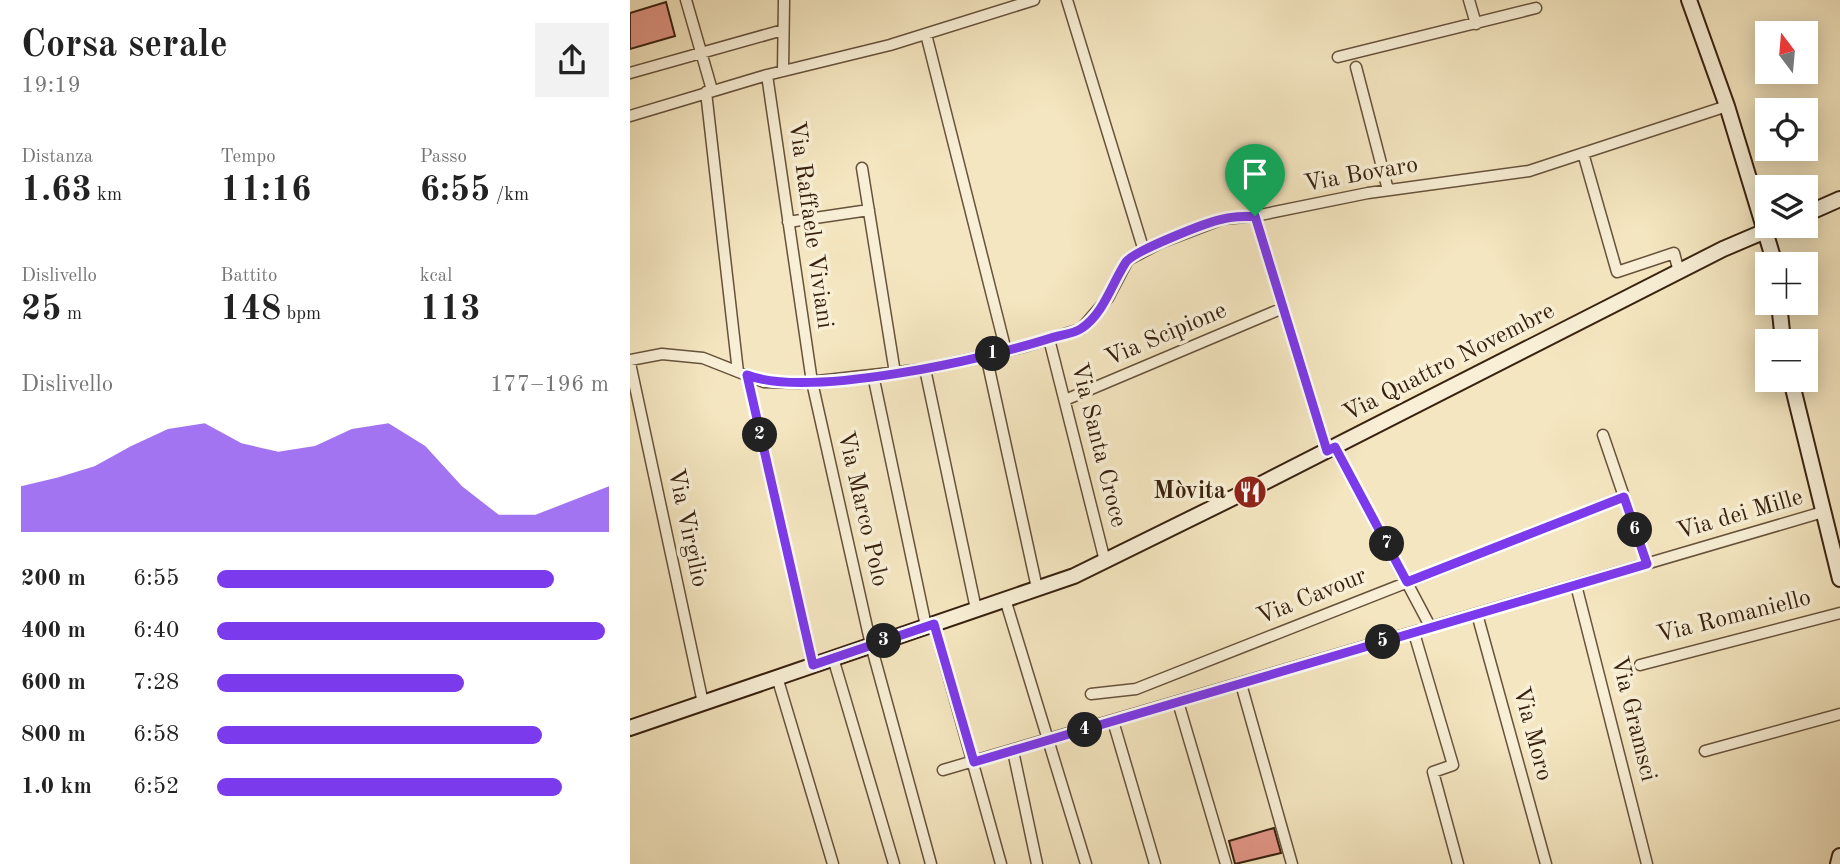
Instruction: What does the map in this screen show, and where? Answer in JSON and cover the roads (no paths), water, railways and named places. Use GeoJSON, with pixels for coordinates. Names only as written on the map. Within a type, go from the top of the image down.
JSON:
{"type":"FeatureCollection","features":[{"type":"Feature","properties":{"kind":"street"},"geometry":{"type":"LineString","coordinates":[[686,0],[709,91],[742,374],[813,665]]}},
{"type":"Feature","properties":{"kind":"street"},"geometry":{"type":"LineString","coordinates":[[783,71],[784,0]]}},
{"type":"Feature","properties":{"kind":"street"},"geometry":{"type":"LineString","coordinates":[[630,116],[709,91],[926,34],[1034,0]]}},
{"type":"Feature","properties":{"kind":"street"},"geometry":{"type":"LineString","coordinates":[[1067,0],[1144,251]]}},
{"type":"Feature","properties":{"kind":"street"},"geometry":{"type":"LineString","coordinates":[[1469,0],[1475,24]]}},
{"type":"Feature","properties":{"kind":"street"},"geometry":{"type":"LineString","coordinates":[[1689,0],[1755,184]]}},
{"type":"Feature","properties":{"kind":"street"},"geometry":{"type":"LineString","coordinates":[[1338,57],[1536,8]]}},
{"type":"Feature","properties":{"kind":"street"},"geometry":{"type":"LineString","coordinates":[[630,73],[783,30]]}},
{"type":"Feature","properties":{"kind":"street"},"geometry":{"type":"LineString","coordinates":[[926,34],[1006,351]]}},
{"type":"Feature","properties":{"kind":"street"},"geometry":{"type":"LineString","coordinates":[[1356,66],[1388,190]]}},
{"type":"Feature","properties":{"kind":"street","name":"Via Raffaele Viviani"},"geometry":{"type":"LineString","coordinates":[[767,75],[811,382]]}},
{"type":"Feature","properties":{"kind":"street","name":"Via Bovaro"},"geometry":{"type":"LineString","coordinates":[[630,362],[662,354],[703,358],[764,382],[811,382],[925,369],[1006,351],[1082,329],[1108,298],[1128,260],[1223,219],[1255,216],[1388,190],[1529,171],[1727,106]]}},
{"type":"Feature","properties":{"kind":"street"},"geometry":{"type":"LineString","coordinates":[[1583,153],[1616,272],[1674,253],[1679,272]]}},
{"type":"Feature","properties":{"kind":"street"},"geometry":{"type":"LineString","coordinates":[[862,168],[895,373]]}},
{"type":"Feature","properties":{"kind":"street"},"geometry":{"type":"LineString","coordinates":[[1818,209],[1840,199]]}},
{"type":"Feature","properties":{"kind":"street"},"geometry":{"type":"LineString","coordinates":[[789,222],[869,209]]}},
{"type":"Feature","properties":{"kind":"street"},"geometry":{"type":"LineString","coordinates":[[1255,216],[1331,449],[1431,628]]}},
{"type":"Feature","properties":{"kind":"street","name":"Via Quattro Novembre"},"geometry":{"type":"LineString","coordinates":[[630,728],[1037,589],[1105,561],[1755,236]]}},
{"type":"Feature","properties":{"kind":"street","name":"Via Scipione"},"geometry":{"type":"LineString","coordinates":[[1065,400],[1283,308]]}},
{"type":"Feature","properties":{"kind":"street","name":"Via Santa Croce"},"geometry":{"type":"LineString","coordinates":[[1049,339],[1105,561]]}},
{"type":"Feature","properties":{"kind":"street"},"geometry":{"type":"LineString","coordinates":[[986,355],[1037,589]]}},
{"type":"Feature","properties":{"kind":"street","name":"Via Virgilio"},"geometry":{"type":"LineString","coordinates":[[630,362],[703,702]]}},
{"type":"Feature","properties":{"kind":"street"},"geometry":{"type":"LineString","coordinates":[[925,369],[976,609]]}},
{"type":"Feature","properties":{"kind":"street"},"geometry":{"type":"LineString","coordinates":[[873,375],[930,625],[974,762],[1001,864]]}},
{"type":"Feature","properties":{"kind":"street","name":"Via Marco Polo"},"geometry":{"type":"LineString","coordinates":[[811,382],[871,645],[931,864]]}},
{"type":"Feature","properties":{"kind":"street","name":"Via Romaniello"},"geometry":{"type":"LineString","coordinates":[[1794,392],[1840,579]]}},
{"type":"Feature","properties":{"kind":"street"},"geometry":{"type":"LineString","coordinates":[[1603,435],[1647,564]]}},
{"type":"Feature","properties":{"kind":"street","name":"Via Cavour"},"geometry":{"type":"LineString","coordinates":[[1091,694],[1136,690],[1624,497]]}},
{"type":"Feature","properties":{"kind":"street","name":"Via dei Mille"},"geometry":{"type":"LineString","coordinates":[[943,770],[1823,512]]}},
{"type":"Feature","properties":{"kind":"street","name":"Via Gramsci"},"geometry":{"type":"LineString","coordinates":[[1576,585],[1647,864]]}},
{"type":"Feature","properties":{"kind":"street"},"geometry":{"type":"LineString","coordinates":[[1005,599],[1086,864]]}},
{"type":"Feature","properties":{"kind":"street","name":"Via Romaniello"},"geometry":{"type":"LineString","coordinates":[[1640,665],[1840,613]]}},
{"type":"Feature","properties":{"kind":"street","name":"Via Moro"},"geometry":{"type":"LineString","coordinates":[[1477,614],[1546,864]]}},
{"type":"Feature","properties":{"kind":"street"},"geometry":{"type":"LineString","coordinates":[[1414,633],[1453,765],[1433,772],[1458,864]]}},
{"type":"Feature","properties":{"kind":"street"},"geometry":{"type":"LineString","coordinates":[[833,658],[894,864]]}},
{"type":"Feature","properties":{"kind":"street"},"geometry":{"type":"LineString","coordinates":[[777,677],[833,864]]}},
{"type":"Feature","properties":{"kind":"street"},"geometry":{"type":"LineString","coordinates":[[1241,684],[1292,864]]}},
{"type":"Feature","properties":{"kind":"street"},"geometry":{"type":"LineString","coordinates":[[1178,702],[1226,864]]}},
{"type":"Feature","properties":{"kind":"street"},"geometry":{"type":"LineString","coordinates":[[1705,751],[1840,714]]}},
{"type":"Feature","properties":{"kind":"street"},"geometry":{"type":"LineString","coordinates":[[1113,722],[1155,864]]}},
{"type":"Feature","properties":{"kind":"street"},"geometry":{"type":"LineString","coordinates":[[1013,751],[1038,864]]}},
{"type":"Feature","properties":{"kind":"street"},"geometry":{"type":"LineString","coordinates":[[1838,864],[1840,856]]}},
{"type":"Feature","properties":{"kind":"place","name":"Mòvita"},"geometry":{"type":"Point","coordinates":[1250,492]}}]}
